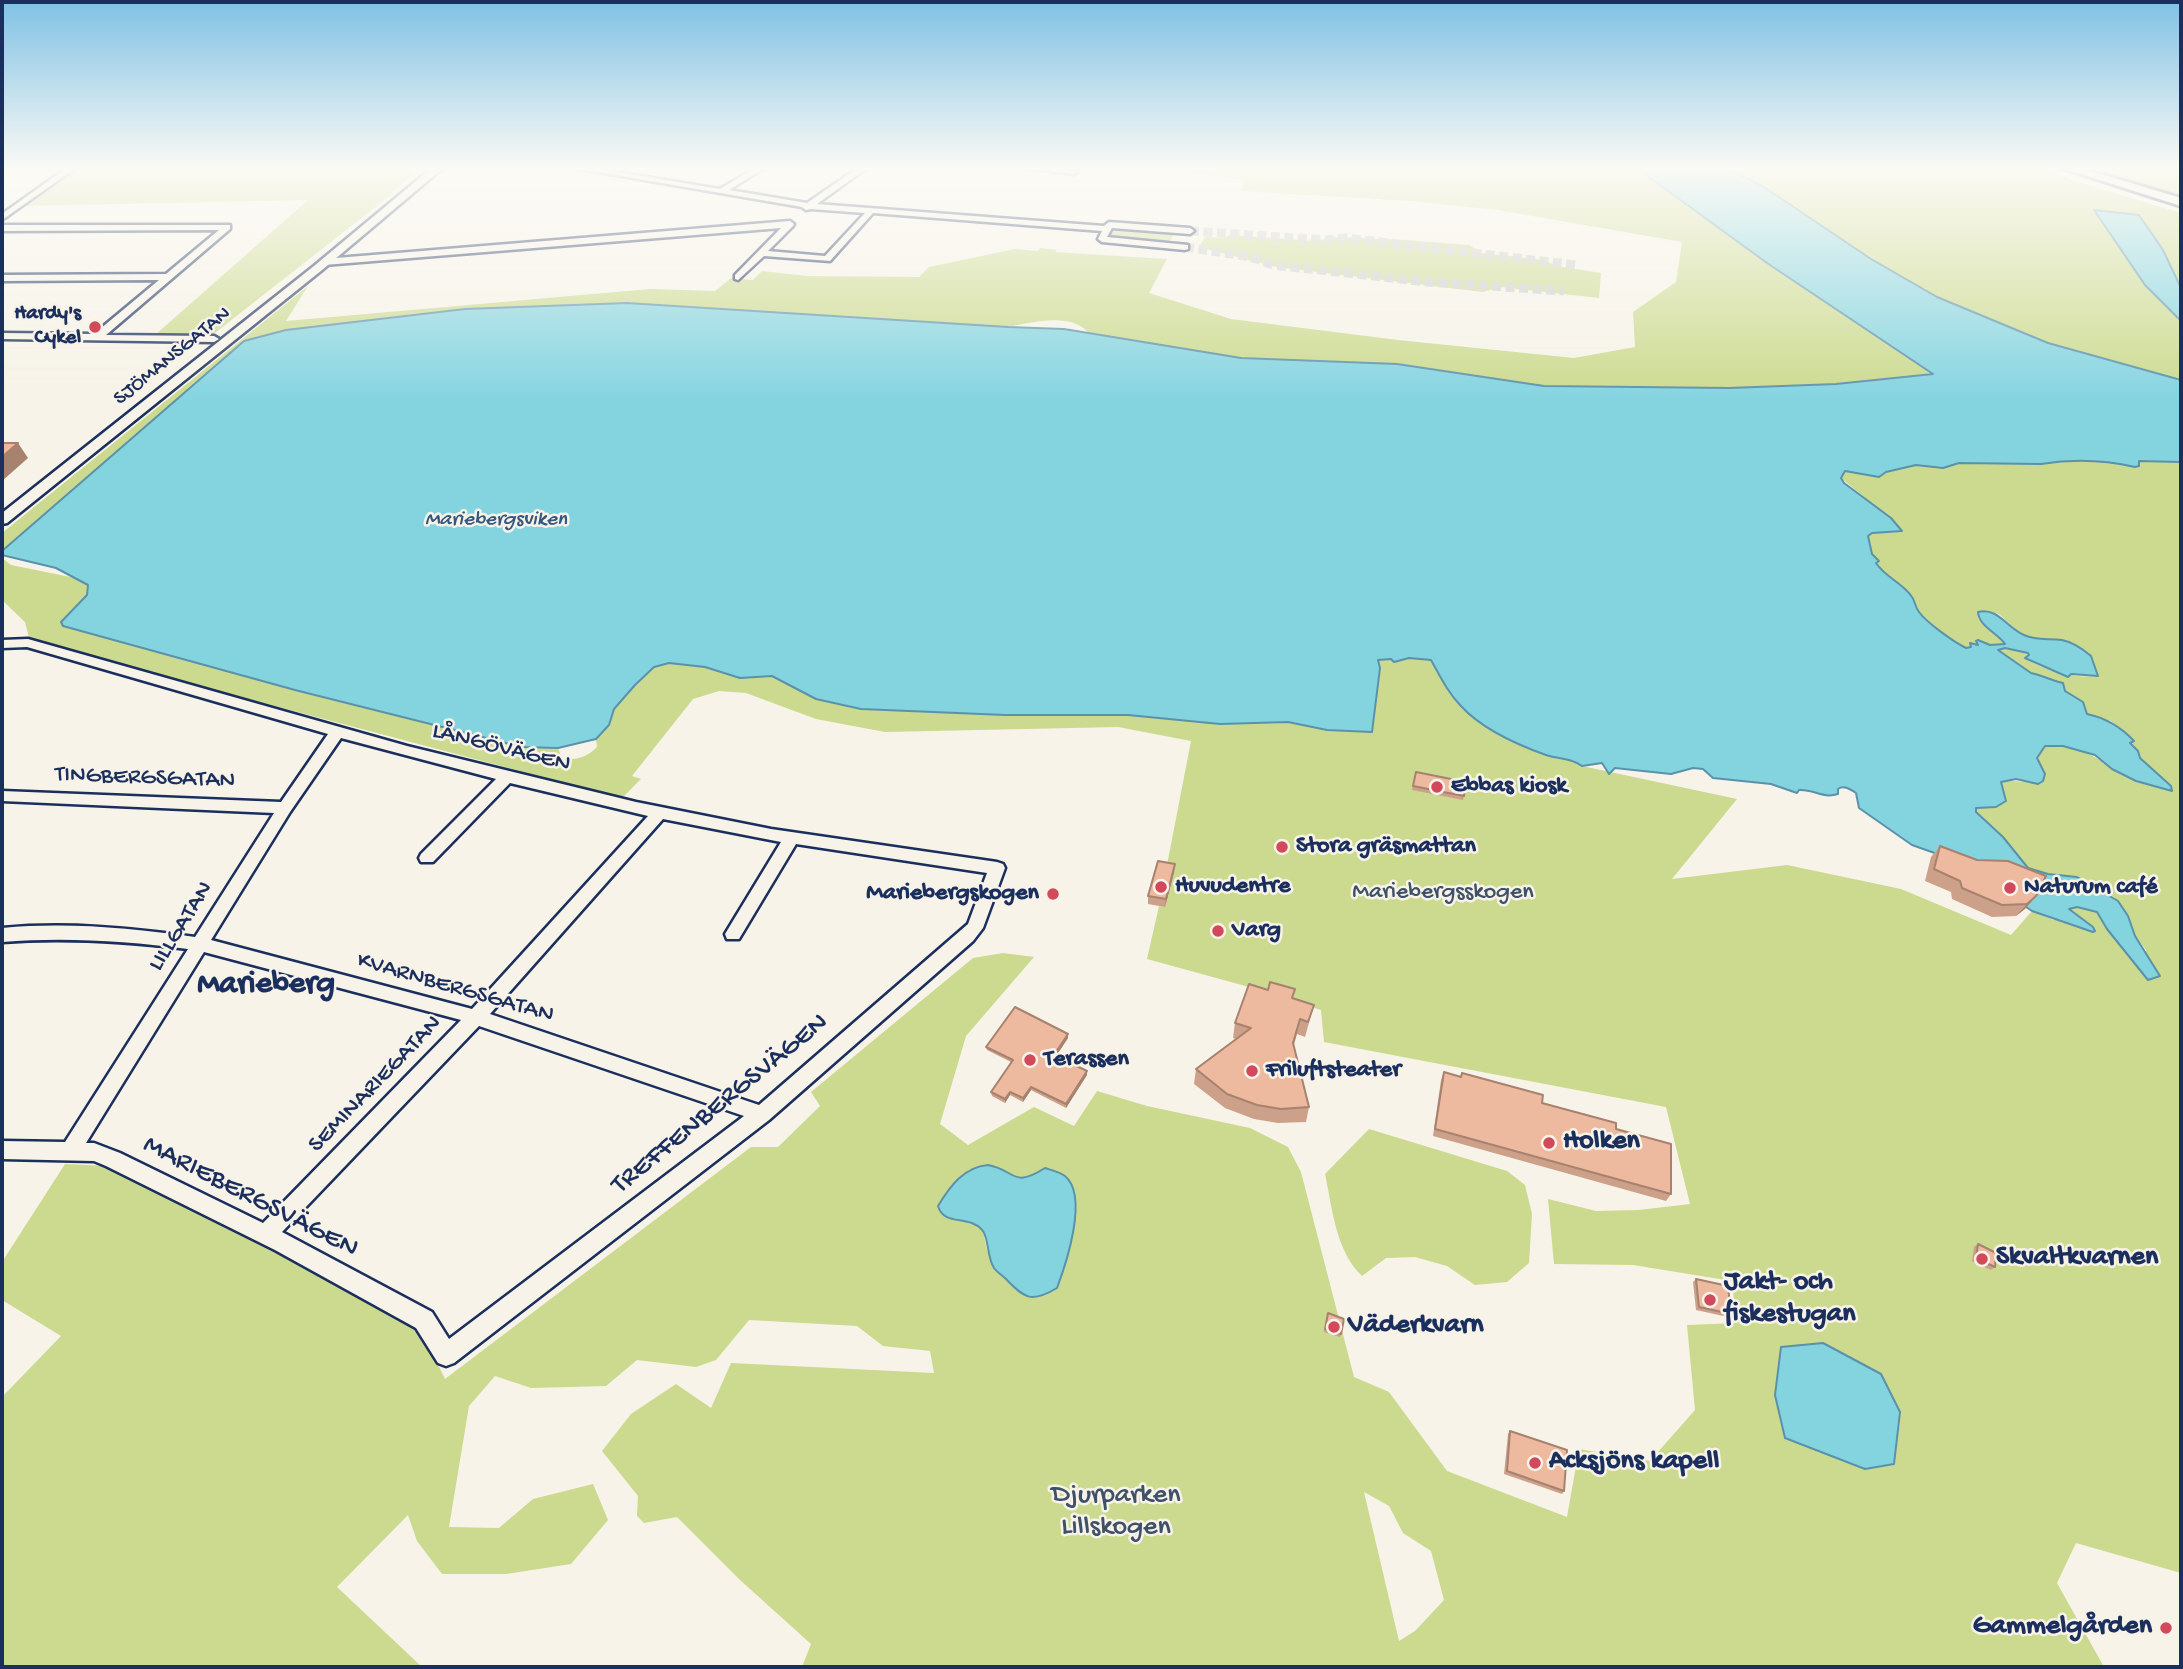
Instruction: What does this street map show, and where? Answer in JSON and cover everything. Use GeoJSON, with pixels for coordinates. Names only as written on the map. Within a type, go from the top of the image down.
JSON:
{"type":"FeatureCollection","features":[{"type":"Feature","properties":{"kind":"street"},"geometry":{"type":"LineString","coordinates":[[97,337],[206,245]]}},
{"type":"Feature","properties":{"kind":"street","name":"SJÖMANSGATAN"},"geometry":{"type":"LineString","coordinates":[[2,511],[214,339],[337,245]]}},
{"type":"Feature","properties":{"kind":"street","name":"SJÖMANSGATAN"},"geometry":{"type":"LineString","coordinates":[[2,520],[345,245]]}},
{"type":"Feature","properties":{"kind":"street"},"geometry":{"type":"LineString","coordinates":[[324,262],[539,245]]}},
{"type":"Feature","properties":{"kind":"street"},"geometry":{"type":"LineString","coordinates":[[738,277],[768,245]]}},
{"type":"Feature","properties":{"kind":"street"},"geometry":{"type":"LineString","coordinates":[[760,253],[827,260],[841,245]]}},
{"type":"Feature","properties":{"kind":"street"},"geometry":{"type":"LineString","coordinates":[[1159,245],[1180,247],[1181,245]]}},
{"type":"Feature","properties":{"kind":"street"},"geometry":{"type":"LineString","coordinates":[[2,278],[169,277]]}},
{"type":"Feature","properties":{"kind":"street"},"geometry":{"type":"LineString","coordinates":[[2,336],[214,339]]}},
{"type":"Feature","properties":{"kind":"street","name":"LÅNGÖVÄGEN"},"geometry":{"type":"LineString","coordinates":[[2,644],[29,643],[338,732],[507,777],[661,812],[792,838],[996,869]]}},
{"type":"Feature","properties":{"kind":"street","name":"LILLGATAN"},"geometry":{"type":"LineString","coordinates":[[71,1150],[285,808],[338,732]]}},
{"type":"Feature","properties":{"kind":"street"},"geometry":{"type":"LineString","coordinates":[[427,858],[507,777]]}},
{"type":"Feature","properties":{"kind":"street","name":"TINGBERGSGATAN"},"geometry":{"type":"LineString","coordinates":[[2,796],[285,808]]}},
{"type":"Feature","properties":{"kind":"street","name":"SEMINARIEGATAN"},"geometry":{"type":"LineString","coordinates":[[265,1235],[475,1017],[661,812]]}},
{"type":"Feature","properties":{"kind":"street"},"geometry":{"type":"LineString","coordinates":[[733,934],[792,838]]}},
{"type":"Feature","properties":{"kind":"street","name":"TREFFENBERGSVÄGEN"},"geometry":{"type":"LineString","coordinates":[[446,1355],[762,1114],[967,936],[975,928],[996,869]]}},
{"type":"Feature","properties":{"kind":"street","name":"KVARNBERGSGATAN"},"geometry":{"type":"LineString","coordinates":[[2,935],[39,932],[114,933],[200,944],[475,1017],[762,1114]]}},
{"type":"Feature","properties":{"kind":"street","name":"MARIEBERGSVÄGEN"},"geometry":{"type":"LineString","coordinates":[[2,1150],[71,1150],[94,1152],[113,1159],[265,1235],[424,1320],[446,1355]]}},
{"type":"Feature","properties":{"kind":"green space"},"geometry":{"type":"Polygon","coordinates":[[[257,245],[327,245],[211,336],[155,335],[257,245]]]}},
{"type":"Feature","properties":{"kind":"green space"},"geometry":{"type":"Polygon","coordinates":[[[1200,245],[1469,245],[1482,253],[1544,260],[1557,266],[1601,273],[1599,298],[1500,287],[1483,292],[1276,267],[1199,247],[1200,245]]]}},
{"type":"Feature","properties":{"kind":"green space"},"geometry":{"type":"Polygon","coordinates":[[[1682,245],[1742,245],[1934,374],[1836,384],[1729,388],[1544,386],[1397,364],[1241,358],[1089,333],[1072,322],[1051,320],[1008,327],[627,303],[465,309],[286,330],[244,341],[2,551],[2,533],[308,286],[286,321],[650,289],[715,291],[731,278],[753,280],[762,271],[808,276],[919,277],[929,267],[1015,249],[1038,251],[1040,248],[1057,250],[1055,252],[1167,259],[1149,293],[1231,319],[1574,358],[1635,347],[1633,312],[1676,282],[1682,245]]]}},
{"type":"Feature","properties":{"kind":"green space"},"geometry":{"type":"Polygon","coordinates":[[[1850,245],[2118,245],[2145,285],[2181,321],[2181,380],[2048,343],[1937,297],[1850,245]]]}},
{"type":"Feature","properties":{"kind":"green space"},"geometry":{"type":"Polygon","coordinates":[[[2154,245],[2181,245],[2181,288],[2163,250],[2154,245]]]}},
{"type":"Feature","properties":{"kind":"green space"},"geometry":{"type":"Polygon","coordinates":[[[2053,460],[2109,462],[2135,467],[2139,461],[2181,462],[2181,1573],[2076,1543],[2057,1583],[2104,1667],[802,1667],[811,1644],[740,1580],[677,1517],[644,1523],[637,1516],[638,1496],[602,1451],[631,1414],[676,1384],[711,1408],[731,1363],[934,1373],[930,1351],[883,1346],[857,1326],[749,1320],[716,1360],[696,1367],[637,1360],[606,1386],[531,1388],[495,1376],[469,1406],[449,1527],[499,1528],[533,1499],[593,1484],[608,1520],[571,1564],[506,1574],[442,1574],[417,1541],[408,1515],[337,1587],[422,1667],[2,1667],[2,1397],[61,1336],[2,1300],[2,1262],[65,1164],[109,1166],[417,1321],[445,1379],[751,1147],[778,1147],[820,1106],[811,1092],[973,958],[1003,953],[1034,957],[966,1036],[940,1124],[968,1145],[1034,1107],[1074,1126],[1097,1091],[1147,1106],[1250,1128],[1288,1147],[1301,1172],[1354,1377],[1389,1392],[1447,1471],[1567,1517],[1579,1449],[1650,1461],[1695,1410],[1687,1325],[1736,1323],[1732,1281],[1633,1265],[1554,1264],[1548,1199],[1596,1211],[1639,1210],[1690,1204],[1666,1107],[1324,1042],[1321,1010],[1147,959],[1159,906],[1165,907],[1166,870],[1191,741],[1118,727],[885,732],[816,719],[746,693],[719,691],[693,699],[632,776],[641,779],[622,798],[30,641],[25,622],[2,600],[2,558],[11,565],[80,579],[88,585],[87,595],[61,622],[63,626],[295,690],[522,747],[558,748],[562,759],[581,758],[593,751],[597,747],[596,739],[609,725],[614,709],[654,667],[669,663],[705,667],[740,678],[772,676],[816,699],[861,709],[1005,715],[1128,715],[1220,724],[1288,722],[1327,730],[1372,732],[1380,668],[1378,660],[1431,660],[1444,684],[1461,706],[1490,729],[1524,746],[1546,755],[1574,761],[1582,766],[1737,799],[1672,879],[1787,865],[1901,889],[2011,935],[2032,911],[2053,920],[2077,917],[2070,912],[2071,907],[2088,908],[2097,912],[2107,929],[2142,972],[2146,950],[2135,936],[2124,909],[2111,895],[2077,877],[2048,874],[2028,868],[2012,847],[1976,812],[1976,808],[1992,808],[2004,803],[2001,782],[2043,781],[2045,774],[2037,758],[2044,746],[2083,751],[2140,782],[2164,789],[2165,782],[2139,758],[2128,735],[2119,727],[2111,721],[2087,714],[2083,702],[2065,691],[2059,682],[2035,675],[1998,650],[2005,648],[2028,653],[2030,654],[2025,658],[2060,673],[2097,676],[2091,661],[2078,646],[2026,636],[1997,613],[1984,611],[1978,618],[1999,634],[2006,645],[1990,645],[1982,641],[1978,645],[1970,643],[1971,647],[1966,648],[1930,624],[1919,612],[1912,596],[1880,569],[1872,554],[1868,535],[1899,532],[1898,525],[1841,478],[1845,471],[1873,476],[1916,465],[2001,461],[2041,464],[2053,460]],[[988,1165],[968,1170],[969,1221],[983,1231],[987,1250],[1016,1291],[1064,1175],[1045,1168],[1019,1178],[988,1165]],[[1364,1492],[1399,1641],[1415,1631],[1444,1600],[1431,1551],[1403,1533],[1389,1506],[1364,1492]]]}},
{"type":"Feature","properties":{"kind":"green space"},"geometry":{"type":"Polygon","coordinates":[[[1369,1129],[1507,1171],[1525,1185],[1532,1214],[1529,1263],[1507,1282],[1475,1285],[1447,1266],[1415,1257],[1386,1258],[1362,1276],[1346,1255],[1341,1242],[1325,1174],[1369,1129]]]}},
{"type":"Feature","properties":{"kind":"water","name":"Mariebergsviken"},"geometry":{"type":"Polygon","coordinates":[[[1742,245],[1850,245],[1937,297],[2048,343],[2181,380],[2181,462],[2139,461],[2139,466],[2135,467],[2088,461],[2041,464],[1959,463],[1943,468],[1916,465],[1886,472],[1879,477],[1845,471],[1841,478],[1891,518],[1902,531],[1872,533],[1868,536],[1872,554],[1879,561],[1876,563],[1880,568],[1908,592],[1923,616],[1948,637],[1966,648],[1971,647],[1970,643],[1978,645],[1978,640],[1990,645],[2005,644],[1982,622],[1978,612],[1985,611],[1997,615],[2024,635],[2066,641],[2091,656],[2098,676],[2071,674],[2068,677],[2025,658],[2028,653],[2005,648],[1998,650],[2031,673],[2063,683],[2065,691],[2083,702],[2087,714],[2124,731],[2134,741],[2130,743],[2138,751],[2140,758],[2171,786],[2172,791],[2136,781],[2112,769],[2095,755],[2063,746],[2045,746],[2037,758],[2045,774],[2043,781],[2038,784],[2016,779],[2001,782],[2006,801],[1996,807],[1976,808],[1976,812],[2003,837],[2028,868],[2048,874],[2077,877],[2118,901],[2128,916],[2135,936],[2160,976],[2148,980],[2107,929],[2097,912],[2077,907],[2069,909],[2093,927],[2093,932],[2032,911],[1960,862],[1912,845],[1859,808],[1856,793],[1845,787],[1838,789],[1838,794],[1833,795],[1804,790],[1797,793],[1771,784],[1713,778],[1703,769],[1693,768],[1671,774],[1615,768],[1609,774],[1602,763],[1582,766],[1546,755],[1501,735],[1469,714],[1452,696],[1431,660],[1378,660],[1380,668],[1372,732],[1327,730],[1288,722],[1220,724],[1128,715],[1005,715],[861,709],[816,699],[772,676],[740,678],[705,667],[669,663],[654,667],[635,685],[614,709],[609,725],[596,739],[558,748],[522,747],[295,690],[63,626],[61,622],[87,595],[88,585],[56,568],[2,555],[2,551],[244,341],[286,330],[465,309],[627,303],[1064,329],[1241,358],[1397,364],[1544,386],[1729,388],[1836,384],[1933,374],[1742,245]]]}},
{"type":"Feature","properties":{"kind":"water"},"geometry":{"type":"Polygon","coordinates":[[[2118,245],[2159,245],[2181,288],[2181,321],[2145,285],[2118,245]]]}},
{"type":"Feature","properties":{"kind":"water"},"geometry":{"type":"Polygon","coordinates":[[[988,1165],[1020,1178],[1045,1168],[1065,1176],[1072,1186],[1075,1214],[1070,1247],[1057,1288],[1048,1293],[1029,1297],[1018,1291],[994,1268],[983,1231],[971,1223],[951,1219],[941,1212],[938,1206],[965,1174],[972,1169],[988,1165]]]}},
{"type":"Feature","properties":{"kind":"water"},"geometry":{"type":"Polygon","coordinates":[[[1823,1343],[1881,1374],[1900,1412],[1894,1464],[1865,1469],[1785,1438],[1775,1395],[1781,1347],[1823,1343]]]}},
{"type":"Feature","properties":{"kind":"building"},"geometry":{"type":"Polygon","coordinates":[[[2,443],[18,443],[2,457],[2,443]]]}},
{"type":"Feature","properties":{"kind":"building","name":"Ebbas kiosk"},"geometry":{"type":"Polygon","coordinates":[[[1416,772],[1466,782],[1464,796],[1413,786],[1416,772]]]}},
{"type":"Feature","properties":{"kind":"building"},"geometry":{"type":"Polygon","coordinates":[[[1940,846],[1977,860],[2008,861],[2046,876],[2036,896],[2027,904],[2002,905],[1962,888],[1960,881],[1934,869],[1940,846]]]}},
{"type":"Feature","properties":{"kind":"building","name":"Huvudentre"},"geometry":{"type":"Polygon","coordinates":[[[1158,861],[1175,864],[1166,899],[1148,896],[1158,861]]]}},
{"type":"Feature","properties":{"kind":"building","name":"Friluftsteater"},"geometry":{"type":"Polygon","coordinates":[[[1270,982],[1295,989],[1292,998],[1314,1005],[1308,1022],[1300,1019],[1293,1043],[1309,1107],[1281,1109],[1257,1105],[1227,1094],[1196,1069],[1251,1028],[1235,1023],[1249,984],[1268,990],[1270,982]]]}},
{"type":"Feature","properties":{"kind":"building","name":"Terassen"},"geometry":{"type":"Polygon","coordinates":[[[1015,1007],[1068,1034],[1054,1055],[1087,1071],[1066,1104],[1031,1087],[1023,1098],[1010,1092],[1005,1099],[991,1092],[1013,1060],[986,1047],[1015,1007]]]}},
{"type":"Feature","properties":{"kind":"building","name":"Holken"},"geometry":{"type":"Polygon","coordinates":[[[1444,1072],[1461,1077],[1462,1073],[1543,1095],[1542,1103],[1616,1123],[1616,1129],[1671,1144],[1671,1194],[1435,1129],[1444,1072]]]}},
{"type":"Feature","properties":{"kind":"building"},"geometry":{"type":"Polygon","coordinates":[[[1978,1244],[1996,1253],[1995,1267],[1976,1258],[1978,1244]]]}},
{"type":"Feature","properties":{"kind":"building","name":"Jakt- och fiskestugan"},"geometry":{"type":"Polygon","coordinates":[[[1696,1279],[1728,1286],[1731,1314],[1699,1307],[1696,1279]]]}},
{"type":"Feature","properties":{"kind":"building","name":"Väderkvarn"},"geometry":{"type":"Polygon","coordinates":[[[1328,1313],[1344,1319],[1341,1334],[1325,1329],[1328,1313]]]}},
{"type":"Feature","properties":{"kind":"building","name":"Acksjöns kapell"},"geometry":{"type":"Polygon","coordinates":[[[1510,1431],[1567,1450],[1564,1491],[1507,1471],[1510,1431]]]}},
{"type":"Feature","properties":{"kind":"tunnel"},"geometry":{"type":"LineString","coordinates":[[1405,245],[1576,265]]}},
{"type":"Feature","properties":{"kind":"tunnel"},"geometry":{"type":"LineString","coordinates":[[1185,247],[1251,257],[1273,265],[1428,282],[1564,291]]}},
{"type":"Feature","properties":{"kind":"place","name":"Hardy's Cykel"},"geometry":{"type":"Point","coordinates":[95,327]}},
{"type":"Feature","properties":{"kind":"place","name":"Ebbas kiosk"},"geometry":{"type":"Point","coordinates":[1437,787]}},
{"type":"Feature","properties":{"kind":"place","name":"Stora gräsmattan"},"geometry":{"type":"Point","coordinates":[1282,847]}},
{"type":"Feature","properties":{"kind":"place","name":"Huvudentre"},"geometry":{"type":"Point","coordinates":[1161,887]}},
{"type":"Feature","properties":{"kind":"place","name":"Naturum café"},"geometry":{"type":"Point","coordinates":[2010,888]}},
{"type":"Feature","properties":{"kind":"place","name":"Mariebergskogen"},"geometry":{"type":"Point","coordinates":[1053,894]}},
{"type":"Feature","properties":{"kind":"place","name":"Varg"},"geometry":{"type":"Point","coordinates":[1218,931]}},
{"type":"Feature","properties":{"kind":"place","name":"Terassen"},"geometry":{"type":"Point","coordinates":[1030,1060]}},
{"type":"Feature","properties":{"kind":"place","name":"Friluftsteater"},"geometry":{"type":"Point","coordinates":[1252,1071]}},
{"type":"Feature","properties":{"kind":"place","name":"Holken"},"geometry":{"type":"Point","coordinates":[1549,1143]}},
{"type":"Feature","properties":{"kind":"place","name":"Skvaltkvarnen"},"geometry":{"type":"Point","coordinates":[1982,1259]}},
{"type":"Feature","properties":{"kind":"place","name":"Jakt- och fiskestugan"},"geometry":{"type":"Point","coordinates":[1710,1300]}},
{"type":"Feature","properties":{"kind":"place","name":"Väderkvarn"},"geometry":{"type":"Point","coordinates":[1334,1327]}},
{"type":"Feature","properties":{"kind":"place","name":"Acksjöns kapell"},"geometry":{"type":"Point","coordinates":[1535,1463]}},
{"type":"Feature","properties":{"kind":"place","name":"Gammelgården"},"geometry":{"type":"Point","coordinates":[2166,1628]}},
{"type":"Feature","properties":{"kind":"district","name":"Marieberg"},"geometry":{"type":"Point","coordinates":[266,986]}},
{"type":"Feature","properties":{"kind":"park label","name":"Mariebergsskogen"},"geometry":{"type":"Point","coordinates":[1443,893]}},
{"type":"Feature","properties":{"kind":"park label","name":"Djurparken Lillskogen"},"geometry":{"type":"Point","coordinates":[1116,1513]}}]}
